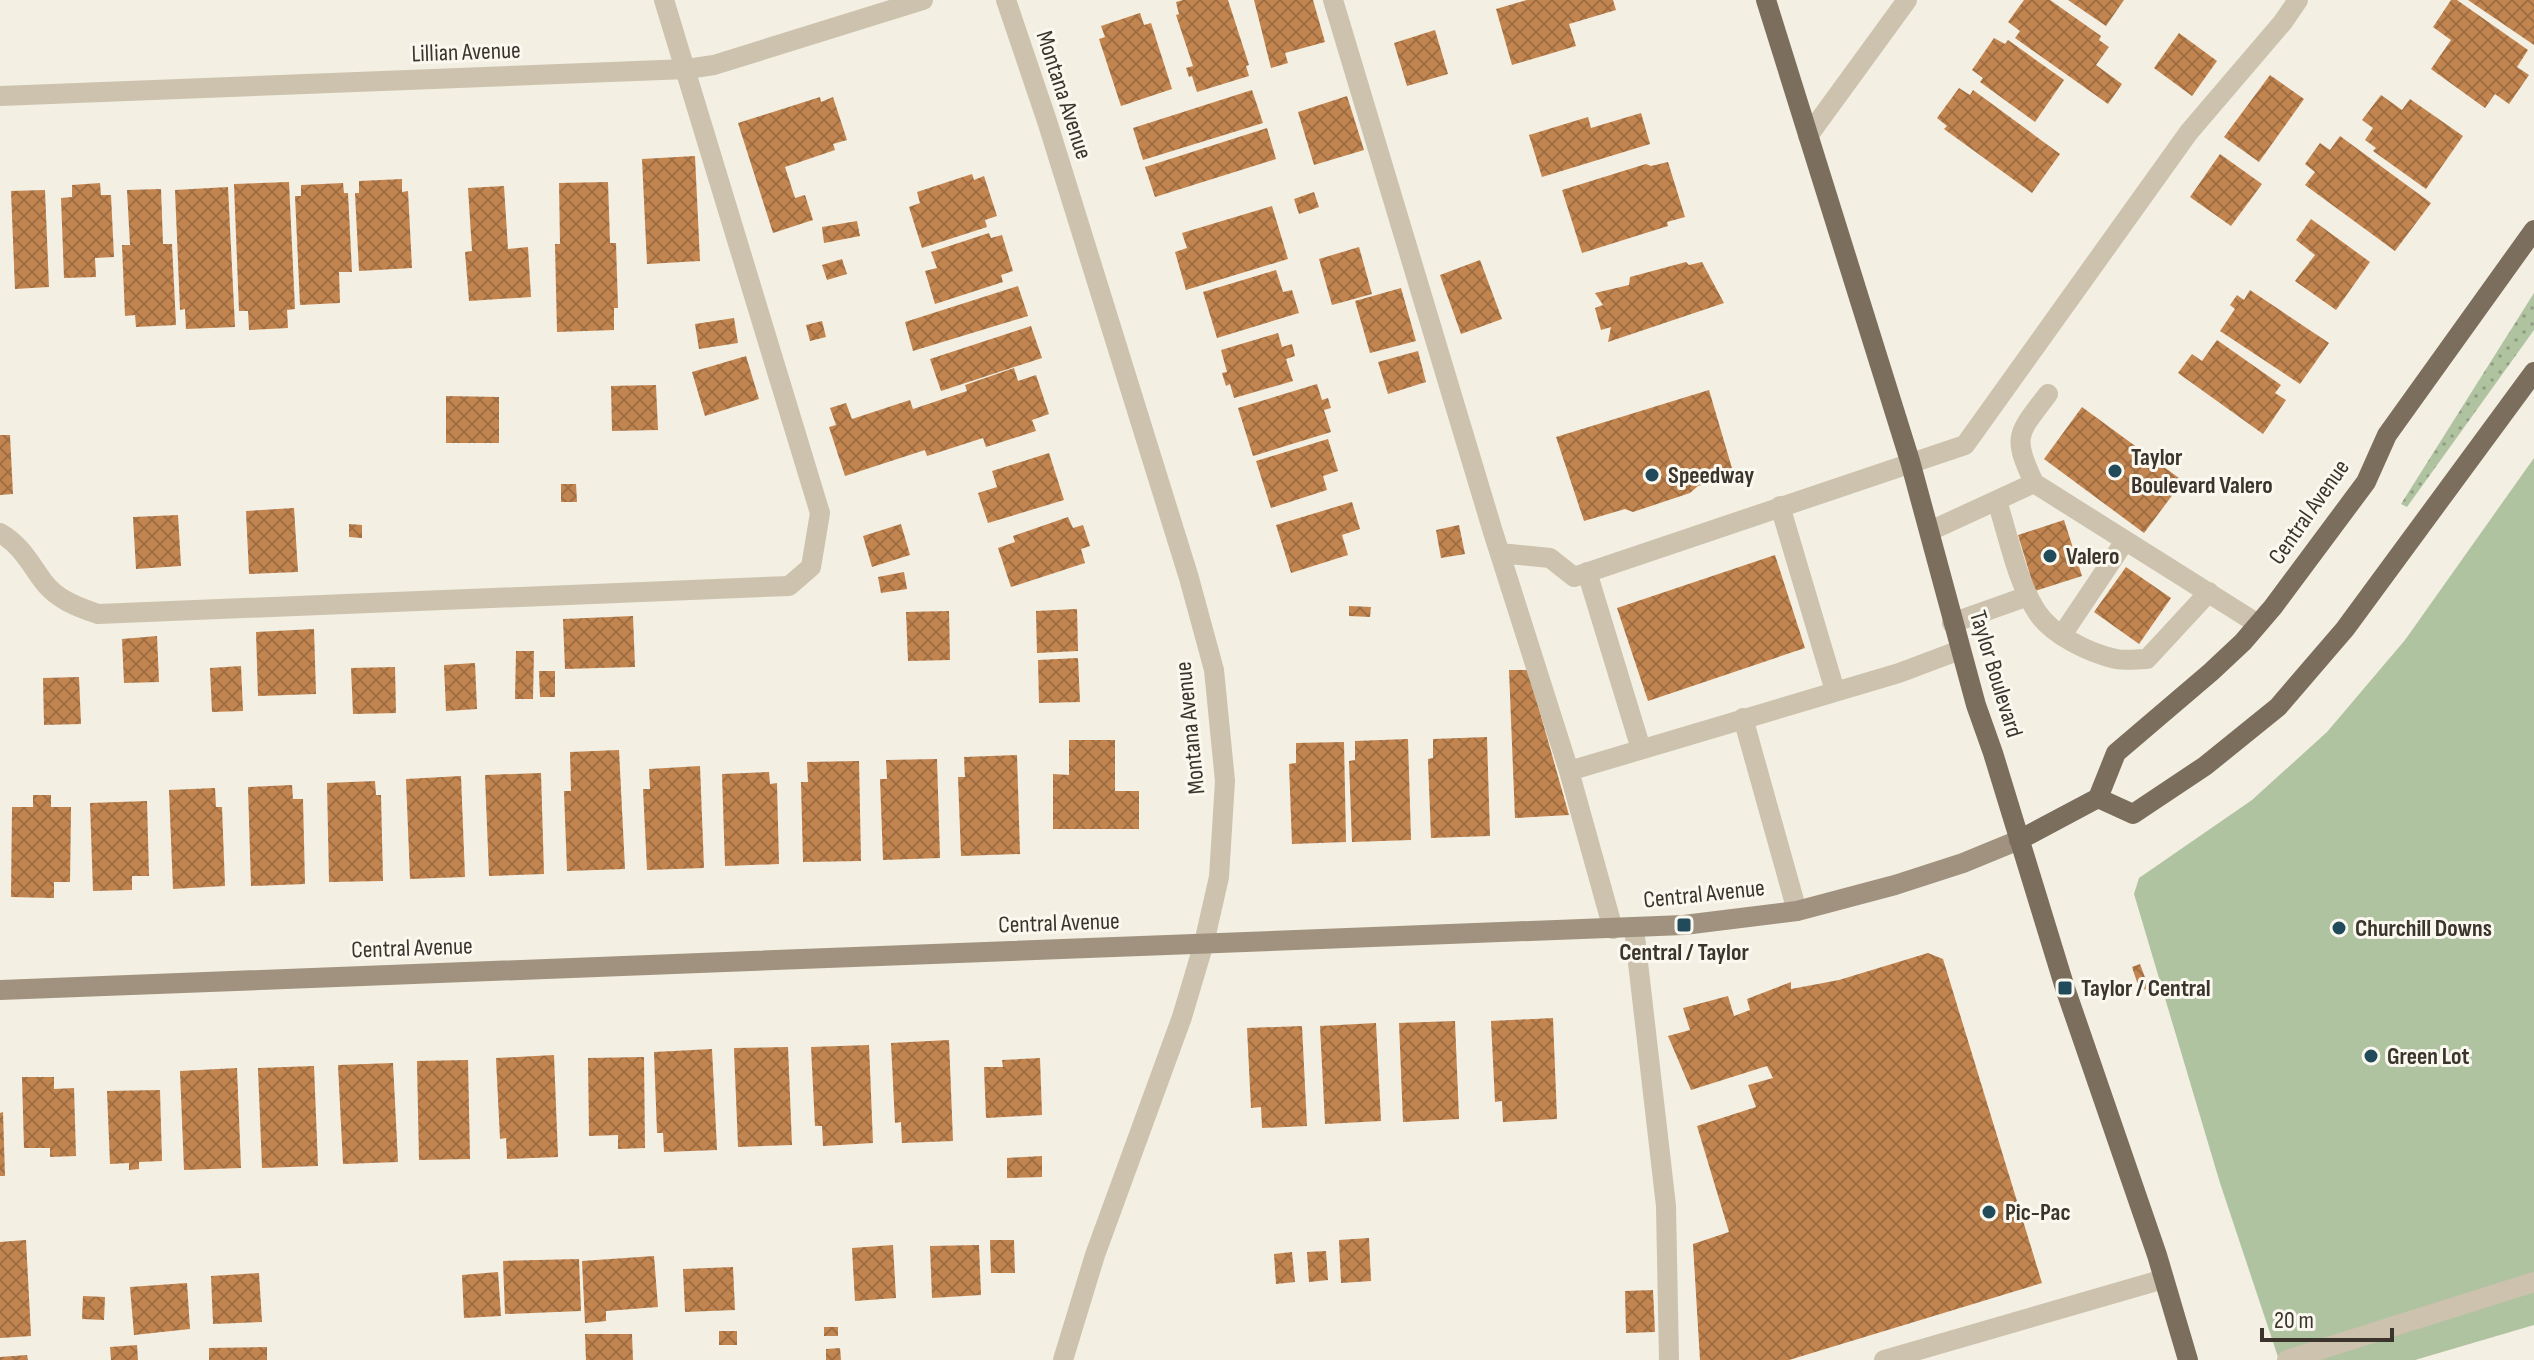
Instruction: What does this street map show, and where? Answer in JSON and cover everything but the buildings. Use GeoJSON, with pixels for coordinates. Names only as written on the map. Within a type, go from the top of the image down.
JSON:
{"type":"FeatureCollection","features":[{"type":"Feature","properties":{"kind":"main road","name":"Taylor Boulevard"},"geometry":{"type":"LineString","coordinates":[[1766,0],[1910,461],[1960,650],[2065,988],[2110,1113],[2188,1360]]}},
{"type":"Feature","properties":{"kind":"main road","name":"Central Avenue"},"geometry":{"type":"LineString","coordinates":[[2019,840],[2098,798],[2116,753],[2211,672],[2258,624],[2366,482],[2387,435],[2534,230]]}},
{"type":"Feature","properties":{"kind":"main road"},"geometry":{"type":"LineString","coordinates":[[2098,798],[2133,814],[2205,766],[2278,707],[2345,629],[2534,372]]}},
{"type":"Feature","properties":{"kind":"street"},"geometry":{"type":"LineString","coordinates":[[0,533],[21,550],[44,583],[61,598],[98,614],[789,586],[811,567],[820,513],[664,0]]}},
{"type":"Feature","properties":{"kind":"street","name":"Lillian Avenue"},"geometry":{"type":"LineString","coordinates":[[0,96],[687,69],[714,65],[923,0]]}},
{"type":"Feature","properties":{"kind":"street","name":"Montana Avenue"},"geometry":{"type":"LineString","coordinates":[[1006,0],[1047,121],[1189,578],[1214,670],[1225,781],[1219,877],[1204,943],[1182,1017],[1091,1268],[1063,1360]]}},
{"type":"Feature","properties":{"kind":"street"},"geometry":{"type":"LineString","coordinates":[[1333,0],[1500,553],[1623,928],[1666,1206],[1669,1360]]}},
{"type":"Feature","properties":{"kind":"street"},"geometry":{"type":"LineString","coordinates":[[1808,136],[1907,0]]}},
{"type":"Feature","properties":{"kind":"street"},"geometry":{"type":"LineString","coordinates":[[1500,553],[1550,558],[1574,577],[1910,461],[1965,445],[2189,132],[2283,22],[2298,0]]}},
{"type":"Feature","properties":{"kind":"street"},"geometry":{"type":"LineString","coordinates":[[2048,394],[2023,427],[2019,450],[2034,483],[2258,624]]}},
{"type":"Feature","properties":{"kind":"street"},"geometry":{"type":"LineString","coordinates":[[1930,531],[2034,483]]}},
{"type":"Feature","properties":{"kind":"street"},"geometry":{"type":"LineString","coordinates":[[1997,501],[2028,596],[2039,616],[2062,635],[2090,650],[2118,659],[2147,659],[2209,592]]}},
{"type":"Feature","properties":{"kind":"street"},"geometry":{"type":"LineString","coordinates":[[1780,506],[1835,691]]}},
{"type":"Feature","properties":{"kind":"street"},"geometry":{"type":"LineString","coordinates":[[2062,635],[2125,541]]}},
{"type":"Feature","properties":{"kind":"street"},"geometry":{"type":"LineString","coordinates":[[1587,572],[1641,749]]}},
{"type":"Feature","properties":{"kind":"street"},"geometry":{"type":"LineString","coordinates":[[1952,623],[2028,596]]}},
{"type":"Feature","properties":{"kind":"street"},"geometry":{"type":"LineString","coordinates":[[1569,771],[1899,673],[1960,650]]}},
{"type":"Feature","properties":{"kind":"street"},"geometry":{"type":"LineString","coordinates":[[1743,718],[1797,911]]}},
{"type":"Feature","properties":{"kind":"street","name":"Central Avenue"},"geometry":{"type":"LineString","coordinates":[[0,990],[1684,925],[1797,911],[1895,885],[1963,863],[2019,840]]}},
{"type":"Feature","properties":{"kind":"street"},"geometry":{"type":"LineString","coordinates":[[1884,1360],[2164,1279]]}},
{"type":"Feature","properties":{"kind":"street"},"geometry":{"type":"LineString","coordinates":[[2287,1360],[2534,1282]]}},
{"type":"Feature","properties":{"kind":"green space"},"geometry":{"type":"Polygon","coordinates":[[[2534,293],[2534,330],[2407,507],[2401,504],[2534,293]]]}},
{"type":"Feature","properties":{"kind":"green space","name":"Churchill Downs"},"geometry":{"type":"Polygon","coordinates":[[[2534,458],[2534,1325],[2415,1360],[2279,1360],[2220,1183],[2134,894],[2139,878],[2252,800],[2327,732],[2405,640],[2534,458]]]}},
{"type":"Feature","properties":{"kind":"place","name":"Taylor Boulevard Valero"},"geometry":{"type":"Point","coordinates":[2115,471]}},
{"type":"Feature","properties":{"kind":"place","name":"Speedway"},"geometry":{"type":"Point","coordinates":[1652,475]}},
{"type":"Feature","properties":{"kind":"place","name":"Valero"},"geometry":{"type":"Point","coordinates":[2050,556]}},
{"type":"Feature","properties":{"kind":"place","name":"Central / Taylor"},"geometry":{"type":"Point","coordinates":[1684,925]}},
{"type":"Feature","properties":{"kind":"place","name":"Churchill Downs"},"geometry":{"type":"Point","coordinates":[2339,928]}},
{"type":"Feature","properties":{"kind":"place","name":"Taylor / Central"},"geometry":{"type":"Point","coordinates":[2065,988]}},
{"type":"Feature","properties":{"kind":"place","name":"Green Lot"},"geometry":{"type":"Point","coordinates":[2371,1056]}},
{"type":"Feature","properties":{"kind":"place","name":"Pic-Pac"},"geometry":{"type":"Point","coordinates":[1989,1212]}}]}
